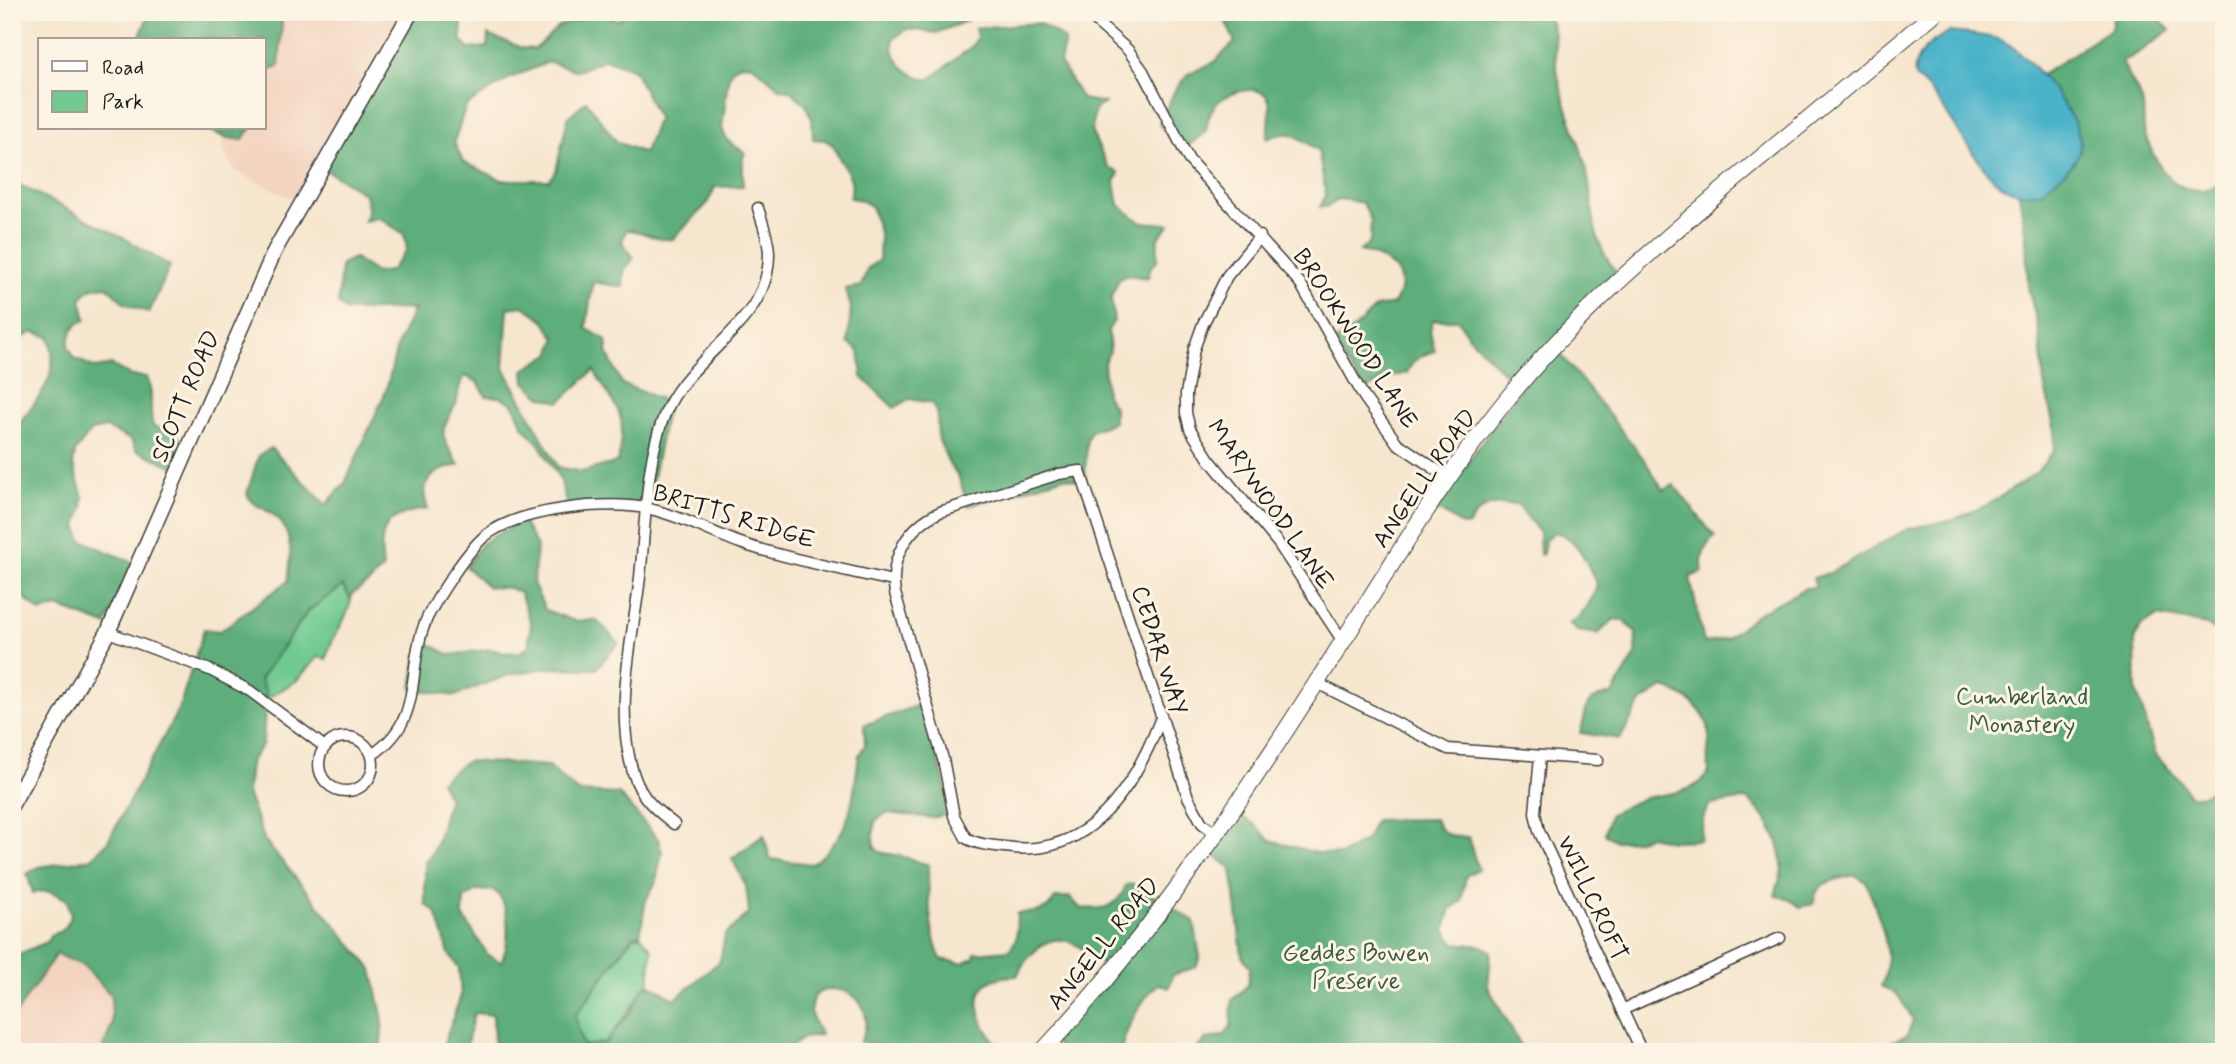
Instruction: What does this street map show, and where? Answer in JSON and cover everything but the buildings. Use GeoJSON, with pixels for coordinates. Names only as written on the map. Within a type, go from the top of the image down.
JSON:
{"type":"FeatureCollection","features":[{"type":"Feature","properties":{"kind":"main road","name":"ANGELL ROAD"},"geometry":{"type":"LineString","coordinates":[[1042,1052],[1139,941],[1317,683],[1342,640],[1450,478],[1517,387],[1569,328],[1629,270],[1936,12]]}},
{"type":"Feature","properties":{"kind":"street","name":"SCOTT ROAD"},"geometry":{"type":"LineString","coordinates":[[12,804],[108,632],[275,250],[411,12]]}},
{"type":"Feature","properties":{"kind":"street","name":"BROOKWOOD LANE"},"geometry":{"type":"LineString","coordinates":[[1085,12],[1128,50],[1143,71],[1189,160],[1300,283],[1364,397],[1397,443],[1450,478]]}},
{"type":"Feature","properties":{"kind":"street"},"geometry":{"type":"LineString","coordinates":[[674,824],[647,803],[633,773],[626,735],[626,680],[647,508],[655,454],[669,405],[696,366],[735,331],[754,306],[762,286],[769,253],[758,208]]}},
{"type":"Feature","properties":{"kind":"street","name":"MARYWOOD LANE"},"geometry":{"type":"LineString","coordinates":[[1260,236],[1227,276],[1203,324],[1194,349],[1186,394],[1186,413],[1190,429],[1209,459],[1278,542],[1342,640]]}},
{"type":"Feature","properties":{"kind":"street","name":"CEDAR WAY"},"geometry":{"type":"LineString","coordinates":[[893,581],[903,545],[923,520],[1059,474],[1080,471],[1160,720],[1188,797],[1202,823],[1215,833]]}},
{"type":"Feature","properties":{"kind":"street","name":"BRITTS RIDGE"},"geometry":{"type":"LineString","coordinates":[[372,755],[392,742],[408,712],[417,649],[427,619],[484,537],[500,526],[556,510],[647,508],[704,526],[747,545],[893,581]]}},
{"type":"Feature","properties":{"kind":"street"},"geometry":{"type":"LineString","coordinates":[[893,581],[898,608],[943,759],[954,816],[966,838],[982,844],[1028,849],[1069,841],[1115,805],[1151,743],[1160,720]]}},
{"type":"Feature","properties":{"kind":"street"},"geometry":{"type":"LineString","coordinates":[[108,632],[210,670],[250,691],[325,747]]}},
{"type":"Feature","properties":{"kind":"street"},"geometry":{"type":"LineString","coordinates":[[1317,683],[1448,750],[1598,760]]}},
{"type":"Feature","properties":{"kind":"street"},"geometry":{"type":"LineString","coordinates":[[345,737],[357,739],[366,745],[372,755],[374,768],[369,779],[360,788],[348,791],[336,789],[326,782],[320,771],[319,759],[325,747],[345,737]]}},
{"type":"Feature","properties":{"kind":"street","name":"WILLCROFT"},"geometry":{"type":"LineString","coordinates":[[1540,756],[1535,813],[1539,831],[1642,1052]]}},
{"type":"Feature","properties":{"kind":"street"},"geometry":{"type":"LineString","coordinates":[[1622,1010],[1780,938]]}},
{"type":"Feature","properties":{"kind":"shaded area"},"geometry":{"type":"Polygon","coordinates":[[[289,12],[409,12],[299,202],[235,171],[224,152],[224,137],[242,139],[250,130],[266,130],[266,71],[279,67],[282,22],[289,12]]]}},
{"type":"Feature","properties":{"kind":"shaded area"},"geometry":{"type":"Polygon","coordinates":[[[56,954],[84,966],[111,995],[112,1024],[102,1052],[12,1052],[12,1020],[56,954]]]}},
{"type":"Feature","properties":{"kind":"green space"},"geometry":{"type":"Polygon","coordinates":[[[150,12],[289,12],[282,22],[279,67],[266,71],[266,38],[139,38],[150,12]]]}},
{"type":"Feature","properties":{"kind":"green space"},"geometry":{"type":"Polygon","coordinates":[[[409,12],[462,17],[461,39],[469,49],[487,47],[488,35],[522,48],[535,49],[560,26],[580,20],[591,12],[620,20],[625,12],[965,12],[967,21],[936,33],[907,29],[893,39],[898,61],[914,75],[929,80],[972,46],[977,38],[975,28],[1039,23],[1065,40],[1060,63],[1082,99],[1105,103],[1095,109],[1091,131],[1108,167],[1119,173],[1115,182],[1119,205],[1140,222],[1170,224],[1158,238],[1157,262],[1151,266],[1148,278],[1127,275],[1119,279],[1111,297],[1114,321],[1108,330],[1110,351],[1104,362],[1106,395],[1114,407],[1114,422],[1091,431],[1087,439],[1085,482],[1064,477],[968,506],[958,475],[950,466],[938,438],[937,414],[932,403],[909,399],[894,408],[862,377],[859,351],[848,343],[851,307],[845,289],[861,286],[868,268],[879,260],[880,236],[871,206],[850,198],[850,177],[834,146],[825,140],[813,139],[812,119],[805,104],[791,91],[779,88],[753,65],[740,64],[732,70],[728,80],[722,129],[727,140],[745,153],[743,186],[715,187],[708,203],[673,239],[626,230],[622,242],[634,258],[624,271],[623,287],[593,282],[586,328],[606,340],[608,355],[622,384],[668,402],[646,512],[568,512],[561,481],[539,444],[523,426],[514,405],[501,397],[486,396],[478,382],[465,376],[444,430],[445,441],[459,465],[442,470],[430,478],[425,491],[428,509],[402,515],[387,525],[382,543],[383,568],[371,581],[352,594],[351,600],[343,586],[308,611],[260,679],[266,693],[263,743],[250,763],[247,793],[265,841],[372,969],[383,1020],[380,1052],[102,1052],[112,1024],[111,995],[84,966],[56,954],[12,1020],[12,957],[47,942],[50,935],[62,931],[71,916],[67,900],[50,892],[33,893],[27,874],[39,867],[90,859],[107,843],[179,708],[204,629],[220,631],[288,581],[290,556],[286,532],[277,518],[253,502],[247,494],[259,455],[271,448],[326,505],[345,483],[386,391],[397,346],[414,309],[346,311],[338,304],[341,264],[354,258],[376,273],[390,271],[407,249],[404,234],[379,218],[364,221],[368,211],[365,194],[321,167],[409,12]],[[605,59],[578,71],[549,62],[510,78],[466,106],[454,142],[463,162],[502,180],[549,180],[556,171],[568,117],[586,101],[617,142],[644,153],[658,118],[634,70],[605,59]],[[523,306],[508,308],[504,368],[558,467],[582,472],[618,462],[622,431],[619,412],[594,370],[560,402],[542,397],[525,382],[524,370],[550,354],[556,339],[543,319],[523,306]]]}},
{"type":"Feature","properties":{"kind":"green space","name":"Cumberland Monastery"},"geometry":{"type":"Polygon","coordinates":[[[1221,12],[1546,12],[1554,34],[1559,82],[1585,164],[1597,236],[1610,264],[1622,280],[1556,348],[1644,459],[1663,490],[1674,485],[1715,537],[1704,553],[1703,572],[1690,577],[1704,643],[1727,638],[1760,612],[1806,588],[1816,587],[1813,578],[1830,573],[1907,529],[1953,520],[1989,504],[2036,473],[2054,451],[2055,431],[2044,383],[2039,331],[2028,287],[2026,238],[2019,193],[2041,192],[2080,150],[2072,119],[2040,76],[2111,29],[2114,12],[2151,12],[2170,30],[2122,62],[2142,101],[2145,134],[2164,172],[2173,181],[2195,190],[2224,182],[2224,637],[2207,625],[2158,616],[2141,626],[2135,640],[2136,689],[2156,756],[2178,778],[2190,796],[2203,795],[2212,789],[2224,768],[2224,1052],[1849,1052],[1855,1046],[1871,1050],[1907,1035],[1913,1019],[1897,994],[1881,986],[1887,961],[1886,947],[1880,920],[1866,882],[1855,875],[1827,882],[1818,890],[1814,904],[1800,907],[1788,898],[1775,896],[1782,868],[1779,845],[1765,819],[1746,799],[1710,805],[1704,815],[1700,840],[1672,841],[1649,836],[1638,840],[1616,841],[1605,834],[1610,814],[1645,798],[1689,789],[1703,779],[1709,772],[1708,725],[1699,710],[1686,698],[1663,688],[1641,702],[1620,739],[1580,733],[1587,706],[1594,699],[1612,694],[1635,656],[1636,633],[1624,620],[1613,620],[1598,634],[1577,631],[1569,624],[1587,607],[1597,584],[1576,545],[1562,535],[1554,532],[1545,540],[1543,554],[1540,555],[1539,532],[1518,505],[1489,506],[1478,512],[1469,525],[1463,526],[1435,508],[1520,389],[1469,337],[1458,320],[1433,320],[1430,331],[1435,351],[1418,358],[1407,373],[1390,377],[1365,390],[1333,343],[1355,328],[1376,307],[1394,304],[1401,283],[1399,275],[1387,262],[1360,251],[1370,242],[1371,221],[1363,203],[1340,199],[1327,207],[1320,207],[1326,195],[1318,150],[1289,134],[1267,139],[1270,105],[1261,92],[1245,90],[1220,100],[1211,111],[1206,131],[1182,151],[1159,124],[1175,90],[1188,74],[1213,63],[1235,42],[1221,12]]]}},
{"type":"Feature","properties":{"kind":"green space"},"geometry":{"type":"Polygon","coordinates":[[[208,130],[250,130],[242,140],[224,137],[208,130]]]}},
{"type":"Feature","properties":{"kind":"green space"},"geometry":{"type":"Polygon","coordinates":[[[12,181],[126,239],[170,266],[149,313],[124,303],[107,286],[86,292],[81,299],[86,320],[75,326],[68,346],[74,358],[95,368],[112,365],[131,376],[146,377],[150,389],[153,426],[185,441],[174,467],[136,450],[131,440],[107,428],[91,431],[75,452],[73,465],[84,500],[79,502],[84,505],[77,525],[81,540],[134,563],[106,625],[58,607],[40,612],[12,587],[12,427],[17,426],[46,385],[50,375],[52,351],[49,337],[33,332],[21,338],[12,350],[12,181]]]}},
{"type":"Feature","properties":{"kind":"green space"},"geometry":{"type":"Polygon","coordinates":[[[522,520],[537,547],[533,583],[545,610],[575,621],[596,620],[619,643],[596,669],[546,668],[508,675],[455,696],[412,689],[417,655],[430,644],[450,655],[491,649],[504,653],[520,652],[528,647],[531,624],[520,593],[510,588],[488,587],[466,567],[482,543],[522,520]]]}},
{"type":"Feature","properties":{"kind":"green space"},"geometry":{"type":"Polygon","coordinates":[[[343,586],[351,600],[326,659],[318,657],[296,681],[266,699],[260,679],[308,611],[343,586]]]}},
{"type":"Feature","properties":{"kind":"green space"},"geometry":{"type":"Polygon","coordinates":[[[924,703],[952,813],[932,818],[887,813],[875,821],[874,843],[875,848],[883,853],[928,864],[932,926],[941,959],[962,963],[974,958],[975,953],[1010,950],[1016,939],[1017,913],[1039,911],[1048,907],[1055,898],[1070,897],[1080,908],[1102,908],[1119,899],[1126,885],[1134,884],[1194,921],[1200,957],[1196,967],[1173,975],[1169,988],[1158,984],[1152,990],[1135,1015],[1121,1052],[1064,1052],[1054,1042],[1110,972],[1075,944],[1056,940],[1036,950],[1017,976],[995,979],[982,989],[979,996],[981,1015],[1000,1052],[884,1052],[881,1046],[860,1042],[866,1021],[862,1005],[851,994],[836,989],[823,991],[813,999],[811,1013],[821,1035],[802,1038],[786,1052],[506,1052],[494,1046],[493,1015],[474,1013],[465,1052],[441,1052],[461,995],[459,968],[449,954],[436,912],[425,904],[425,862],[437,842],[449,799],[440,781],[467,761],[548,766],[578,792],[619,794],[658,839],[662,852],[656,882],[646,900],[640,935],[633,936],[575,1016],[583,1046],[605,1043],[631,1012],[643,988],[649,984],[675,999],[720,961],[725,935],[749,913],[746,886],[732,858],[764,835],[770,859],[812,864],[826,853],[836,841],[848,816],[859,755],[865,745],[864,725],[924,703]],[[493,890],[477,891],[464,899],[463,916],[488,955],[501,962],[508,924],[504,904],[493,890]]]}},
{"type":"Feature","properties":{"kind":"green space","name":"Geddes Bowen Preserve"},"geometry":{"type":"Polygon","coordinates":[[[1232,811],[1254,824],[1271,841],[1318,853],[1341,855],[1367,839],[1375,820],[1435,819],[1444,832],[1468,837],[1478,869],[1466,876],[1461,902],[1451,908],[1445,930],[1454,943],[1482,946],[1491,951],[1488,987],[1524,1052],[1194,1052],[1205,1040],[1225,1035],[1231,1026],[1232,1000],[1248,985],[1250,967],[1242,956],[1232,869],[1205,848],[1232,811]]]}},
{"type":"Feature","properties":{"kind":"green space"},"geometry":{"type":"Polygon","coordinates":[[[640,935],[652,949],[649,984],[605,1043],[583,1046],[575,1016],[634,936],[640,935]]]}},
{"type":"Feature","properties":{"kind":"water"},"geometry":{"type":"Polygon","coordinates":[[[1950,32],[1993,37],[2009,45],[2051,86],[2073,121],[2079,136],[2078,154],[2070,166],[2041,192],[2019,193],[2004,187],[1990,175],[1940,103],[1915,77],[1916,62],[1924,50],[1936,39],[1950,32]]]}}]}
